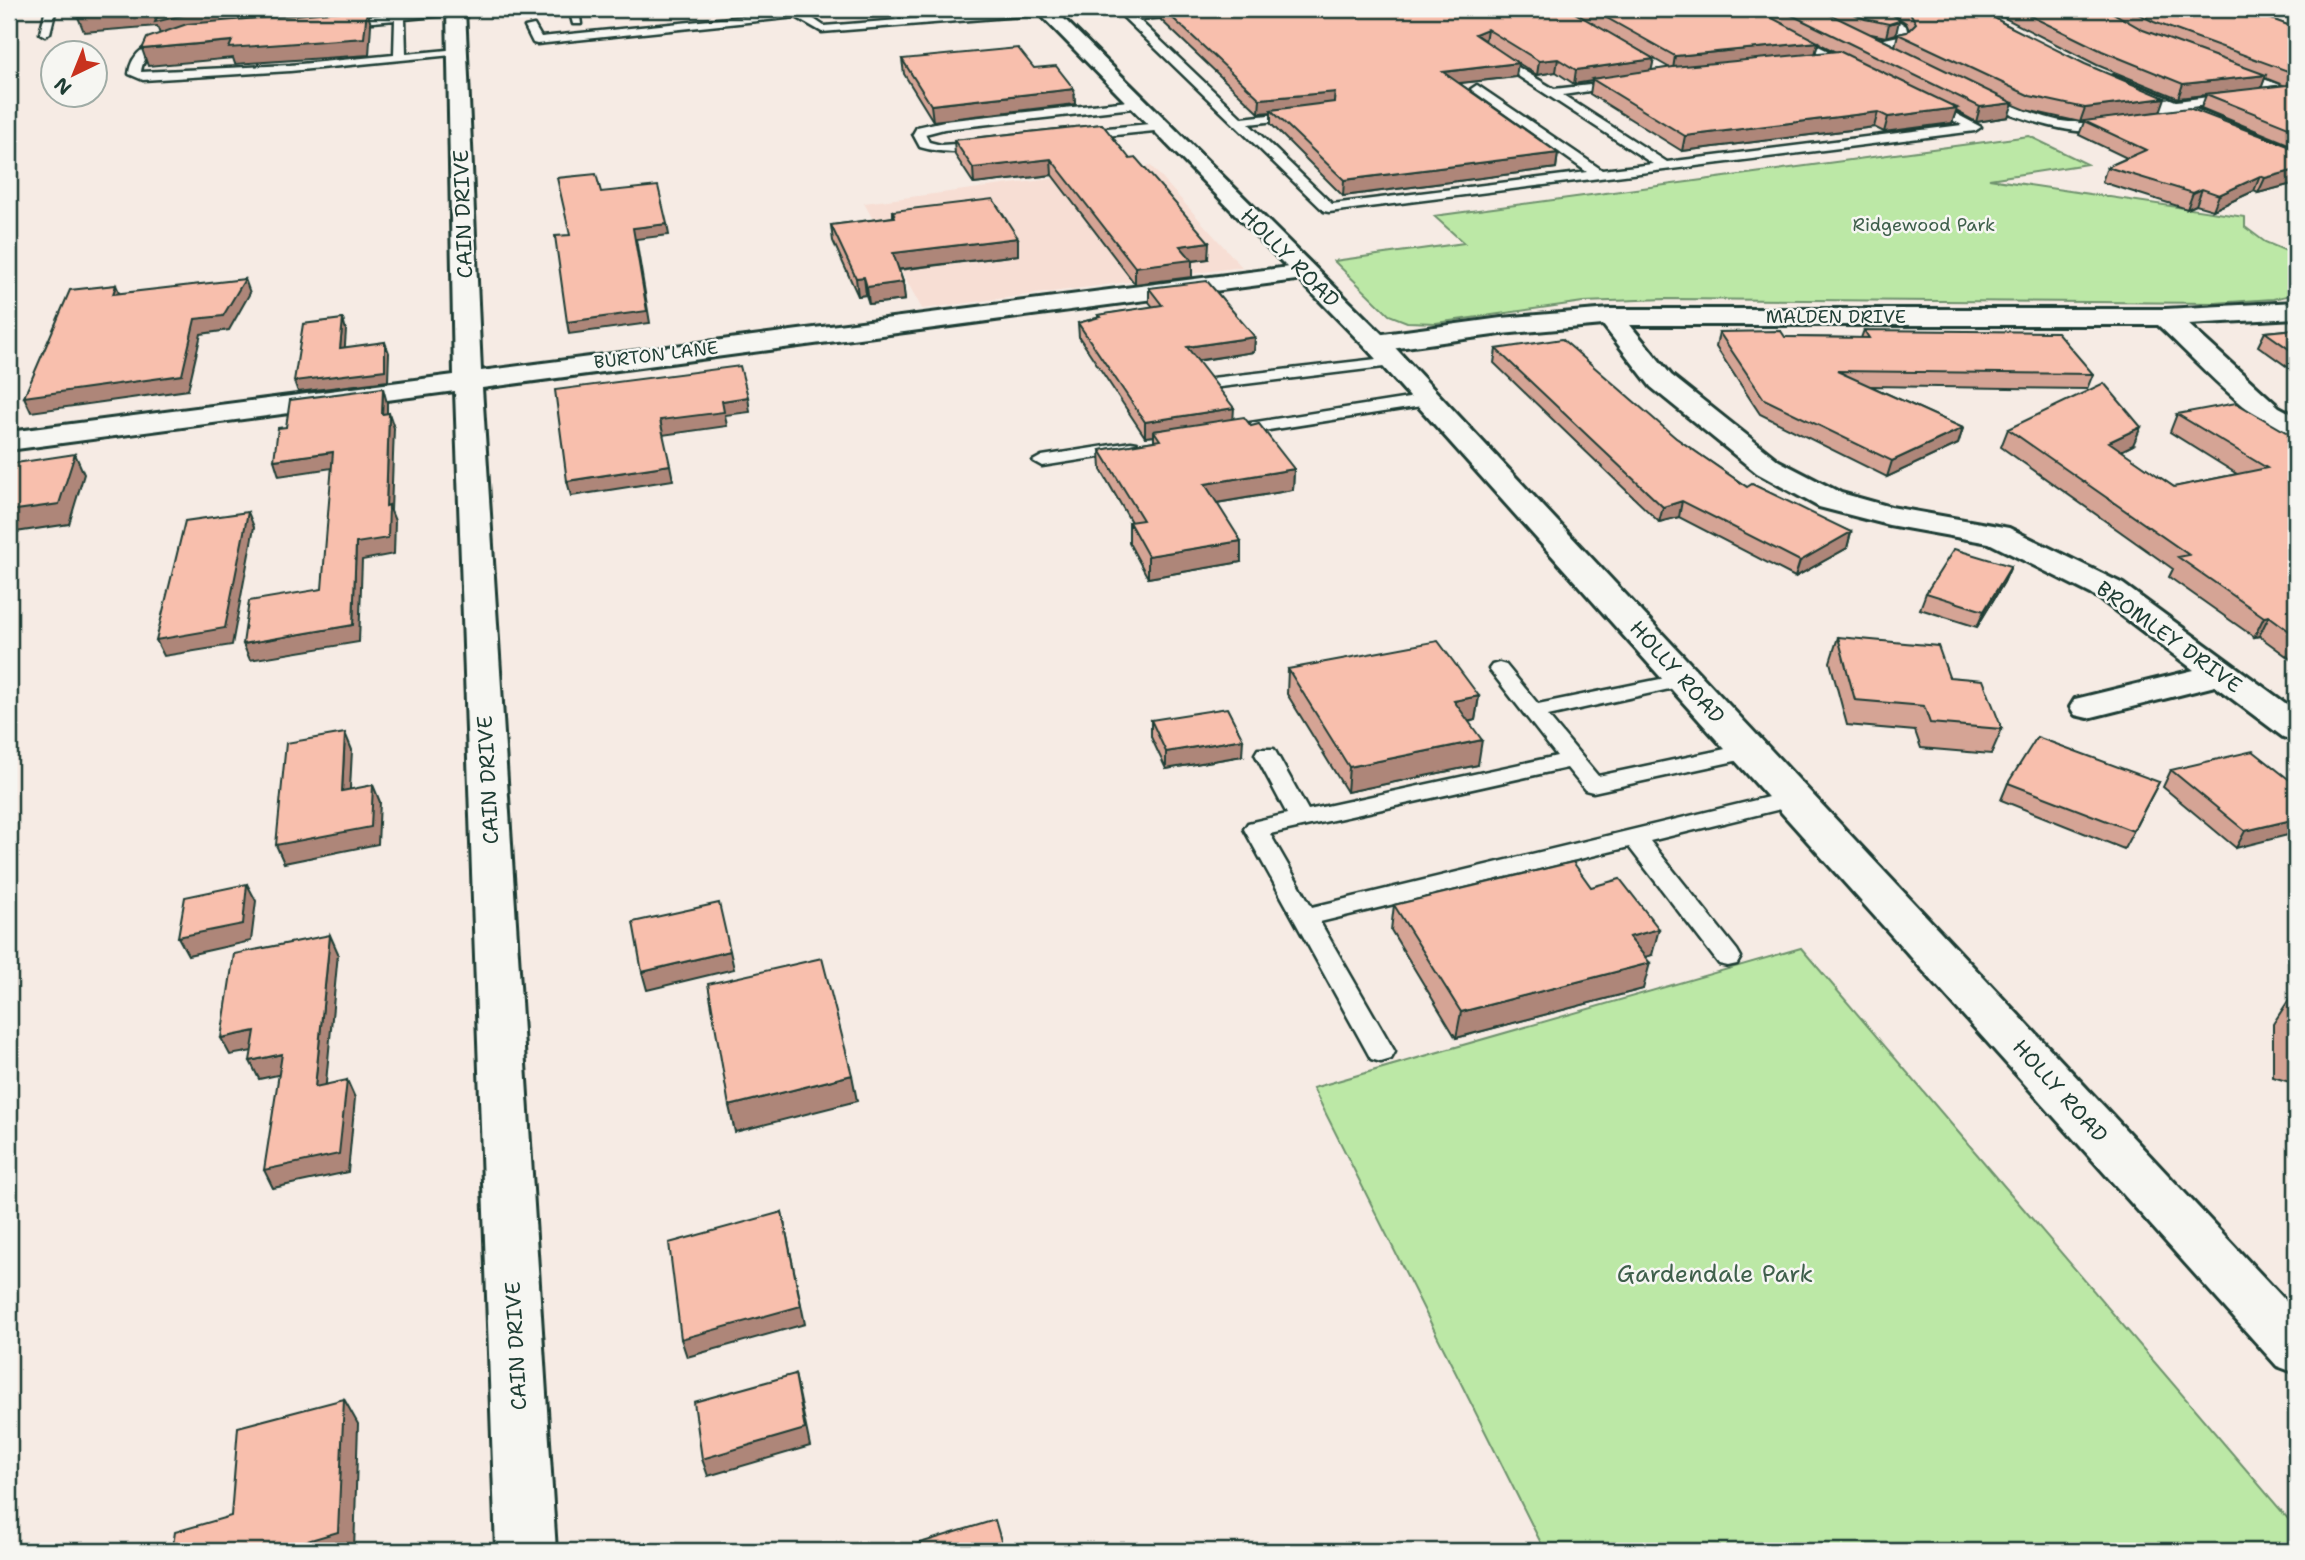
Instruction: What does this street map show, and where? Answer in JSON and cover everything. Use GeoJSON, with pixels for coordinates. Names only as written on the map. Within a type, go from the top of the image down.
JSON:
{"type":"FeatureCollection","features":[{"type":"Feature","properties":{"kind":"street","name":"CAIN DRIVE"},"geometry":{"type":"LineString","coordinates":[[456,10],[468,379],[526,1551]]}},
{"type":"Feature","properties":{"kind":"street","name":"HOLLY ROAD"},"geometry":{"type":"LineString","coordinates":[[1045,10],[1385,353],[2296,1349]]}},
{"type":"Feature","properties":{"kind":"street"},"geometry":{"type":"LineString","coordinates":[[2093,72],[2165,112],[2188,115],[2296,158]]}},
{"type":"Feature","properties":{"kind":"street","name":"BURTON LANE"},"geometry":{"type":"LineString","coordinates":[[9,441],[1304,272]]}},
{"type":"Feature","properties":{"kind":"street","name":"MALDEN DRIVE"},"geometry":{"type":"LineString","coordinates":[[1385,353],[1501,326],[1610,317],[2165,317],[2296,310]]}},
{"type":"Feature","properties":{"kind":"street","name":"BROMLEY DRIVE"},"geometry":{"type":"LineString","coordinates":[[1610,317],[1661,381],[1768,467],[1830,499],[1889,516],[1998,536],[2111,591],[2296,729]]}},
{"type":"Feature","properties":{"kind":"street"},"geometry":{"type":"LineString","coordinates":[[2165,317],[2269,413],[2296,428]]}},
{"type":"Feature","properties":{"kind":"street"},"geometry":{"type":"LineString","coordinates":[[2088,707],[2221,674]]}},
{"type":"Feature","properties":{"kind":"lane"},"geometry":{"type":"LineString","coordinates":[[45,33],[51,9]]}},
{"type":"Feature","properties":{"kind":"lane"},"geometry":{"type":"LineString","coordinates":[[574,9],[571,23],[591,21]]}},
{"type":"Feature","properties":{"kind":"lane"},"geometry":{"type":"LineString","coordinates":[[1124,13],[1252,9]]}},
{"type":"Feature","properties":{"kind":"lane"},"geometry":{"type":"LineString","coordinates":[[1737,9],[1850,65]]}},
{"type":"Feature","properties":{"kind":"lane"},"geometry":{"type":"LineString","coordinates":[[1868,41],[1898,41],[1905,37],[1902,28],[1873,9]]}},
{"type":"Feature","properties":{"kind":"lane"},"geometry":{"type":"LineString","coordinates":[[324,24],[456,10]]}},
{"type":"Feature","properties":{"kind":"lane"},"geometry":{"type":"LineString","coordinates":[[532,23],[537,41],[795,11],[815,27],[822,29],[962,13],[1045,10]]}},
{"type":"Feature","properties":{"kind":"lane"},"geometry":{"type":"LineString","coordinates":[[1124,13],[1329,208],[1975,127],[1912,96]]}},
{"type":"Feature","properties":{"kind":"lane"},"geometry":{"type":"LineString","coordinates":[[400,16],[400,57]]}},
{"type":"Feature","properties":{"kind":"lane"},"geometry":{"type":"LineString","coordinates":[[181,38],[159,43],[142,53],[135,74],[143,77],[290,68],[458,52]]}},
{"type":"Feature","properties":{"kind":"lane"},"geometry":{"type":"LineString","coordinates":[[1868,41],[1898,56]]}},
{"type":"Feature","properties":{"kind":"lane"},"geometry":{"type":"LineString","coordinates":[[1482,47],[1665,166]]}},
{"type":"Feature","properties":{"kind":"lane"},"geometry":{"type":"LineString","coordinates":[[1812,61],[1838,59]]}},
{"type":"Feature","properties":{"kind":"lane"},"geometry":{"type":"LineString","coordinates":[[2225,70],[2292,91]]}},
{"type":"Feature","properties":{"kind":"lane"},"geometry":{"type":"LineString","coordinates":[[1552,93],[1631,82]]}},
{"type":"Feature","properties":{"kind":"lane"},"geometry":{"type":"LineString","coordinates":[[1477,89],[1598,174]]}},
{"type":"Feature","properties":{"kind":"lane"},"geometry":{"type":"LineString","coordinates":[[2165,112],[2254,95],[2292,91]]}},
{"type":"Feature","properties":{"kind":"lane"},"geometry":{"type":"LineString","coordinates":[[1972,92],[2021,116],[2065,126],[2080,129],[2121,124]]}},
{"type":"Feature","properties":{"kind":"lane"},"geometry":{"type":"LineString","coordinates":[[1240,122],[1315,113]]}},
{"type":"Feature","properties":{"kind":"lane"},"geometry":{"type":"LineString","coordinates":[[1062,137],[1149,115]]}},
{"type":"Feature","properties":{"kind":"lane"},"geometry":{"type":"LineString","coordinates":[[997,144],[940,149],[923,144],[919,134],[921,130],[944,125],[1149,115]]}},
{"type":"Feature","properties":{"kind":"lane"},"geometry":{"type":"LineString","coordinates":[[1212,383],[1385,353]]}},
{"type":"Feature","properties":{"kind":"lane"},"geometry":{"type":"LineString","coordinates":[[1208,435],[1428,400]]}},
{"type":"Feature","properties":{"kind":"lane"},"geometry":{"type":"LineString","coordinates":[[1042,461],[1152,444]]}},
{"type":"Feature","properties":{"kind":"lane"},"geometry":{"type":"LineString","coordinates":[[1499,669],[1593,785],[1749,751]]}},
{"type":"Feature","properties":{"kind":"lane"},"geometry":{"type":"LineString","coordinates":[[1533,712],[1685,680]]}},
{"type":"Feature","properties":{"kind":"lane"},"geometry":{"type":"LineString","coordinates":[[1266,754],[1301,819]]}},
{"type":"Feature","properties":{"kind":"lane"},"geometry":{"type":"LineString","coordinates":[[1381,1052],[1256,829],[1571,760]]}},
{"type":"Feature","properties":{"kind":"lane"},"geometry":{"type":"LineString","coordinates":[[1305,917],[1793,799]]}},
{"type":"Feature","properties":{"kind":"lane"},"geometry":{"type":"LineString","coordinates":[[1634,837],[1728,957]]}},
{"type":"Feature","properties":{"kind":"shaded area"},"geometry":{"type":"Polygon","coordinates":[[[1151,166],[1242,267],[922,309],[864,203],[1151,166]]]}},
{"type":"Feature","properties":{"kind":"green space","name":"Ridgewood Park"},"geometry":{"type":"Polygon","coordinates":[[[2029,136],[2087,164],[1989,179],[2245,217],[2245,227],[2265,242],[2296,255],[2296,294],[2273,299],[2215,303],[1666,299],[1583,302],[1436,323],[1407,322],[1389,315],[1334,261],[1464,243],[1434,216],[2029,136]]]}},
{"type":"Feature","properties":{"kind":"green space","name":"Gardendale Park"},"geometry":{"type":"Polygon","coordinates":[[[1801,948],[2296,1528],[2296,1551],[1545,1551],[1313,1088],[1801,948]]]}},
{"type":"Feature","properties":{"kind":"building"},"geometry":{"type":"Polygon","coordinates":[[[83,9],[249,9],[187,14],[155,22],[160,10],[78,17],[83,9]]]}},
{"type":"Feature","properties":{"kind":"building"},"geometry":{"type":"Polygon","coordinates":[[[367,9],[364,38],[229,48],[232,41],[142,49],[147,38],[187,24],[367,9]]]}},
{"type":"Feature","properties":{"kind":"building"},"geometry":{"type":"Polygon","coordinates":[[[1163,9],[1568,9],[1654,59],[1576,70],[1558,59],[1539,61],[1487,29],[1475,34],[1518,63],[1443,72],[1558,153],[1344,180],[1271,110],[1334,102],[1335,92],[1260,99],[1163,9]]]}},
{"type":"Feature","properties":{"kind":"building"},"geometry":{"type":"Polygon","coordinates":[[[1591,9],[1755,9],[1818,42],[1675,56],[1591,9]]]}},
{"type":"Feature","properties":{"kind":"building"},"geometry":{"type":"Polygon","coordinates":[[[1779,9],[1819,9],[2013,103],[1980,107],[1779,9]]]}},
{"type":"Feature","properties":{"kind":"building"},"geometry":{"type":"Polygon","coordinates":[[[1843,9],[1885,9],[1899,21],[1889,24],[1865,19],[1843,9]]]}},
{"type":"Feature","properties":{"kind":"building"},"geometry":{"type":"Polygon","coordinates":[[[1906,9],[1979,9],[2085,64],[2165,98],[2085,108],[2030,96],[1898,34],[1907,32],[1916,23],[1906,9]]]}},
{"type":"Feature","properties":{"kind":"building"},"geometry":{"type":"Polygon","coordinates":[[[2016,9],[2106,9],[2143,30],[2266,75],[2183,84],[2102,51],[2016,9]]]}},
{"type":"Feature","properties":{"kind":"building"},"geometry":{"type":"Polygon","coordinates":[[[2129,9],[2244,9],[2296,28],[2296,74],[2154,22],[2129,9]]]}},
{"type":"Feature","properties":{"kind":"building"},"geometry":{"type":"Polygon","coordinates":[[[1018,48],[1034,68],[1056,66],[1074,89],[931,105],[902,59],[1018,48]]]}},
{"type":"Feature","properties":{"kind":"building"},"geometry":{"type":"Polygon","coordinates":[[[1839,51],[1957,108],[1888,117],[1878,112],[1685,136],[1592,79],[1673,67],[1839,51]]]}},
{"type":"Feature","properties":{"kind":"building"},"geometry":{"type":"Polygon","coordinates":[[[2296,81],[2296,130],[2206,94],[2287,85],[2296,81]]]}},
{"type":"Feature","properties":{"kind":"building"},"geometry":{"type":"Polygon","coordinates":[[[2189,108],[2296,149],[2296,170],[2265,178],[2260,176],[2219,195],[2202,189],[2193,193],[2107,167],[2146,150],[2084,121],[2189,108]]]}},
{"type":"Feature","properties":{"kind":"building"},"geometry":{"type":"Polygon","coordinates":[[[1102,124],[1130,159],[1136,158],[1209,242],[1180,246],[1192,260],[1135,267],[1051,159],[973,168],[954,140],[1102,124]]]}},
{"type":"Feature","properties":{"kind":"building"},"geometry":{"type":"Polygon","coordinates":[[[596,174],[601,192],[658,186],[667,224],[633,228],[647,311],[567,322],[555,236],[570,235],[557,178],[596,174]]]}},
{"type":"Feature","properties":{"kind":"building"},"geometry":{"type":"Polygon","coordinates":[[[993,199],[1018,238],[893,253],[903,282],[867,287],[864,277],[856,278],[831,225],[895,217],[893,211],[993,199]]]}},
{"type":"Feature","properties":{"kind":"building"},"geometry":{"type":"Polygon","coordinates":[[[245,279],[223,316],[195,319],[182,375],[24,397],[70,290],[116,285],[113,294],[245,279]]]}},
{"type":"Feature","properties":{"kind":"building"},"geometry":{"type":"Polygon","coordinates":[[[1207,281],[1255,337],[1187,347],[1234,408],[1145,422],[1078,323],[1100,317],[1098,315],[1162,305],[1149,288],[1207,281]]]}},
{"type":"Feature","properties":{"kind":"building"},"geometry":{"type":"Polygon","coordinates":[[[343,319],[340,348],[385,342],[385,370],[294,381],[303,324],[343,319]]]}},
{"type":"Feature","properties":{"kind":"building"},"geometry":{"type":"Polygon","coordinates":[[[2296,329],[2296,354],[2265,332],[2296,329]]]}},
{"type":"Feature","properties":{"kind":"building"},"geometry":{"type":"Polygon","coordinates":[[[1864,330],[2057,332],[2093,374],[1837,371],[1963,428],[1892,461],[1764,399],[1719,332],[1781,331],[1785,337],[1869,338],[1864,330]]]}},
{"type":"Feature","properties":{"kind":"building"},"geometry":{"type":"Polygon","coordinates":[[[1562,339],[1676,438],[1747,487],[1752,484],[1851,532],[1800,561],[1682,501],[1663,507],[1496,349],[1562,339]]]}},
{"type":"Feature","properties":{"kind":"building"},"geometry":{"type":"Polygon","coordinates":[[[740,366],[748,397],[722,401],[724,412],[660,420],[670,465],[567,481],[555,390],[740,366]]]}},
{"type":"Feature","properties":{"kind":"building"},"geometry":{"type":"Polygon","coordinates":[[[2104,383],[2141,427],[2109,442],[2174,487],[2267,468],[2177,414],[2236,403],[2296,438],[2296,636],[2178,557],[2189,555],[2008,429],[2104,383]]]}},
{"type":"Feature","properties":{"kind":"building"},"geometry":{"type":"Polygon","coordinates":[[[383,388],[382,414],[389,413],[386,506],[389,505],[388,538],[356,543],[353,625],[243,644],[249,601],[322,589],[333,452],[274,460],[278,428],[286,427],[290,400],[383,388]]]}},
{"type":"Feature","properties":{"kind":"building"},"geometry":{"type":"Polygon","coordinates":[[[1244,417],[1251,426],[1259,424],[1294,469],[1205,484],[1241,541],[1148,556],[1129,522],[1143,520],[1100,450],[1160,440],[1154,431],[1244,417]]]}},
{"type":"Feature","properties":{"kind":"building"},"geometry":{"type":"Polygon","coordinates":[[[75,454],[59,504],[9,511],[9,464],[75,454]]]}},
{"type":"Feature","properties":{"kind":"building"},"geometry":{"type":"Polygon","coordinates":[[[248,512],[225,628],[156,640],[185,521],[248,512]]]}},
{"type":"Feature","properties":{"kind":"building"},"geometry":{"type":"Polygon","coordinates":[[[1954,549],[2011,566],[1984,611],[1926,593],[1954,549]]]}},
{"type":"Feature","properties":{"kind":"building"},"geometry":{"type":"Polygon","coordinates":[[[1838,637],[1938,646],[1949,677],[1983,680],[2002,729],[1930,723],[1924,706],[1855,700],[1838,637]]]}},
{"type":"Feature","properties":{"kind":"building"},"geometry":{"type":"Polygon","coordinates":[[[1438,641],[1479,696],[1454,701],[1482,740],[1349,767],[1288,669],[1438,641]]]}},
{"type":"Feature","properties":{"kind":"building"},"geometry":{"type":"Polygon","coordinates":[[[1227,708],[1243,739],[1166,752],[1151,720],[1227,708]]]}},
{"type":"Feature","properties":{"kind":"building"},"geometry":{"type":"Polygon","coordinates":[[[345,733],[342,791],[373,785],[371,827],[276,845],[286,743],[345,733]]]}},
{"type":"Feature","properties":{"kind":"building"},"geometry":{"type":"Polygon","coordinates":[[[2037,737],[2159,782],[2133,831],[2008,783],[2037,737]]]}},
{"type":"Feature","properties":{"kind":"building"},"geometry":{"type":"Polygon","coordinates":[[[2253,751],[2296,785],[2296,819],[2245,831],[2171,770],[2253,751]]]}},
{"type":"Feature","properties":{"kind":"building"},"geometry":{"type":"Polygon","coordinates":[[[1573,862],[1591,887],[1620,879],[1659,929],[1629,937],[1650,963],[1461,1012],[1394,905],[1573,862]]]}},
{"type":"Feature","properties":{"kind":"building"},"geometry":{"type":"Polygon","coordinates":[[[247,884],[243,924],[178,937],[185,897],[247,884]]]}},
{"type":"Feature","properties":{"kind":"building"},"geometry":{"type":"Polygon","coordinates":[[[719,903],[730,951],[642,972],[633,922],[719,903]]]}},
{"type":"Feature","properties":{"kind":"building"},"geometry":{"type":"Polygon","coordinates":[[[330,935],[315,1087],[347,1080],[339,1154],[264,1170],[282,1054],[250,1061],[255,1031],[221,1038],[234,954],[330,935]]]}},
{"type":"Feature","properties":{"kind":"building"},"geometry":{"type":"Polygon","coordinates":[[[822,958],[852,1075],[729,1106],[708,984],[822,958]]]}},
{"type":"Feature","properties":{"kind":"building"},"geometry":{"type":"Polygon","coordinates":[[[2290,998],[2296,1000],[2296,1053],[2290,1051],[2290,998]]]}},
{"type":"Feature","properties":{"kind":"building"},"geometry":{"type":"Polygon","coordinates":[[[782,1212],[801,1306],[681,1339],[669,1243],[782,1212]]]}},
{"type":"Feature","properties":{"kind":"building"},"geometry":{"type":"Polygon","coordinates":[[[795,1374],[805,1429],[702,1459],[694,1402],[795,1374]]]}},
{"type":"Feature","properties":{"kind":"building"},"geometry":{"type":"Polygon","coordinates":[[[344,1399],[338,1532],[283,1548],[282,1551],[172,1551],[175,1532],[231,1516],[238,1427],[344,1399]]]}},
{"type":"Feature","properties":{"kind":"building"},"geometry":{"type":"Polygon","coordinates":[[[995,1520],[1004,1551],[894,1551],[995,1520]]]}},
{"type":"Feature","properties":{"kind":"waterway"},"geometry":{"type":"LineString","coordinates":[[2282,9],[2296,14]]}}]}
